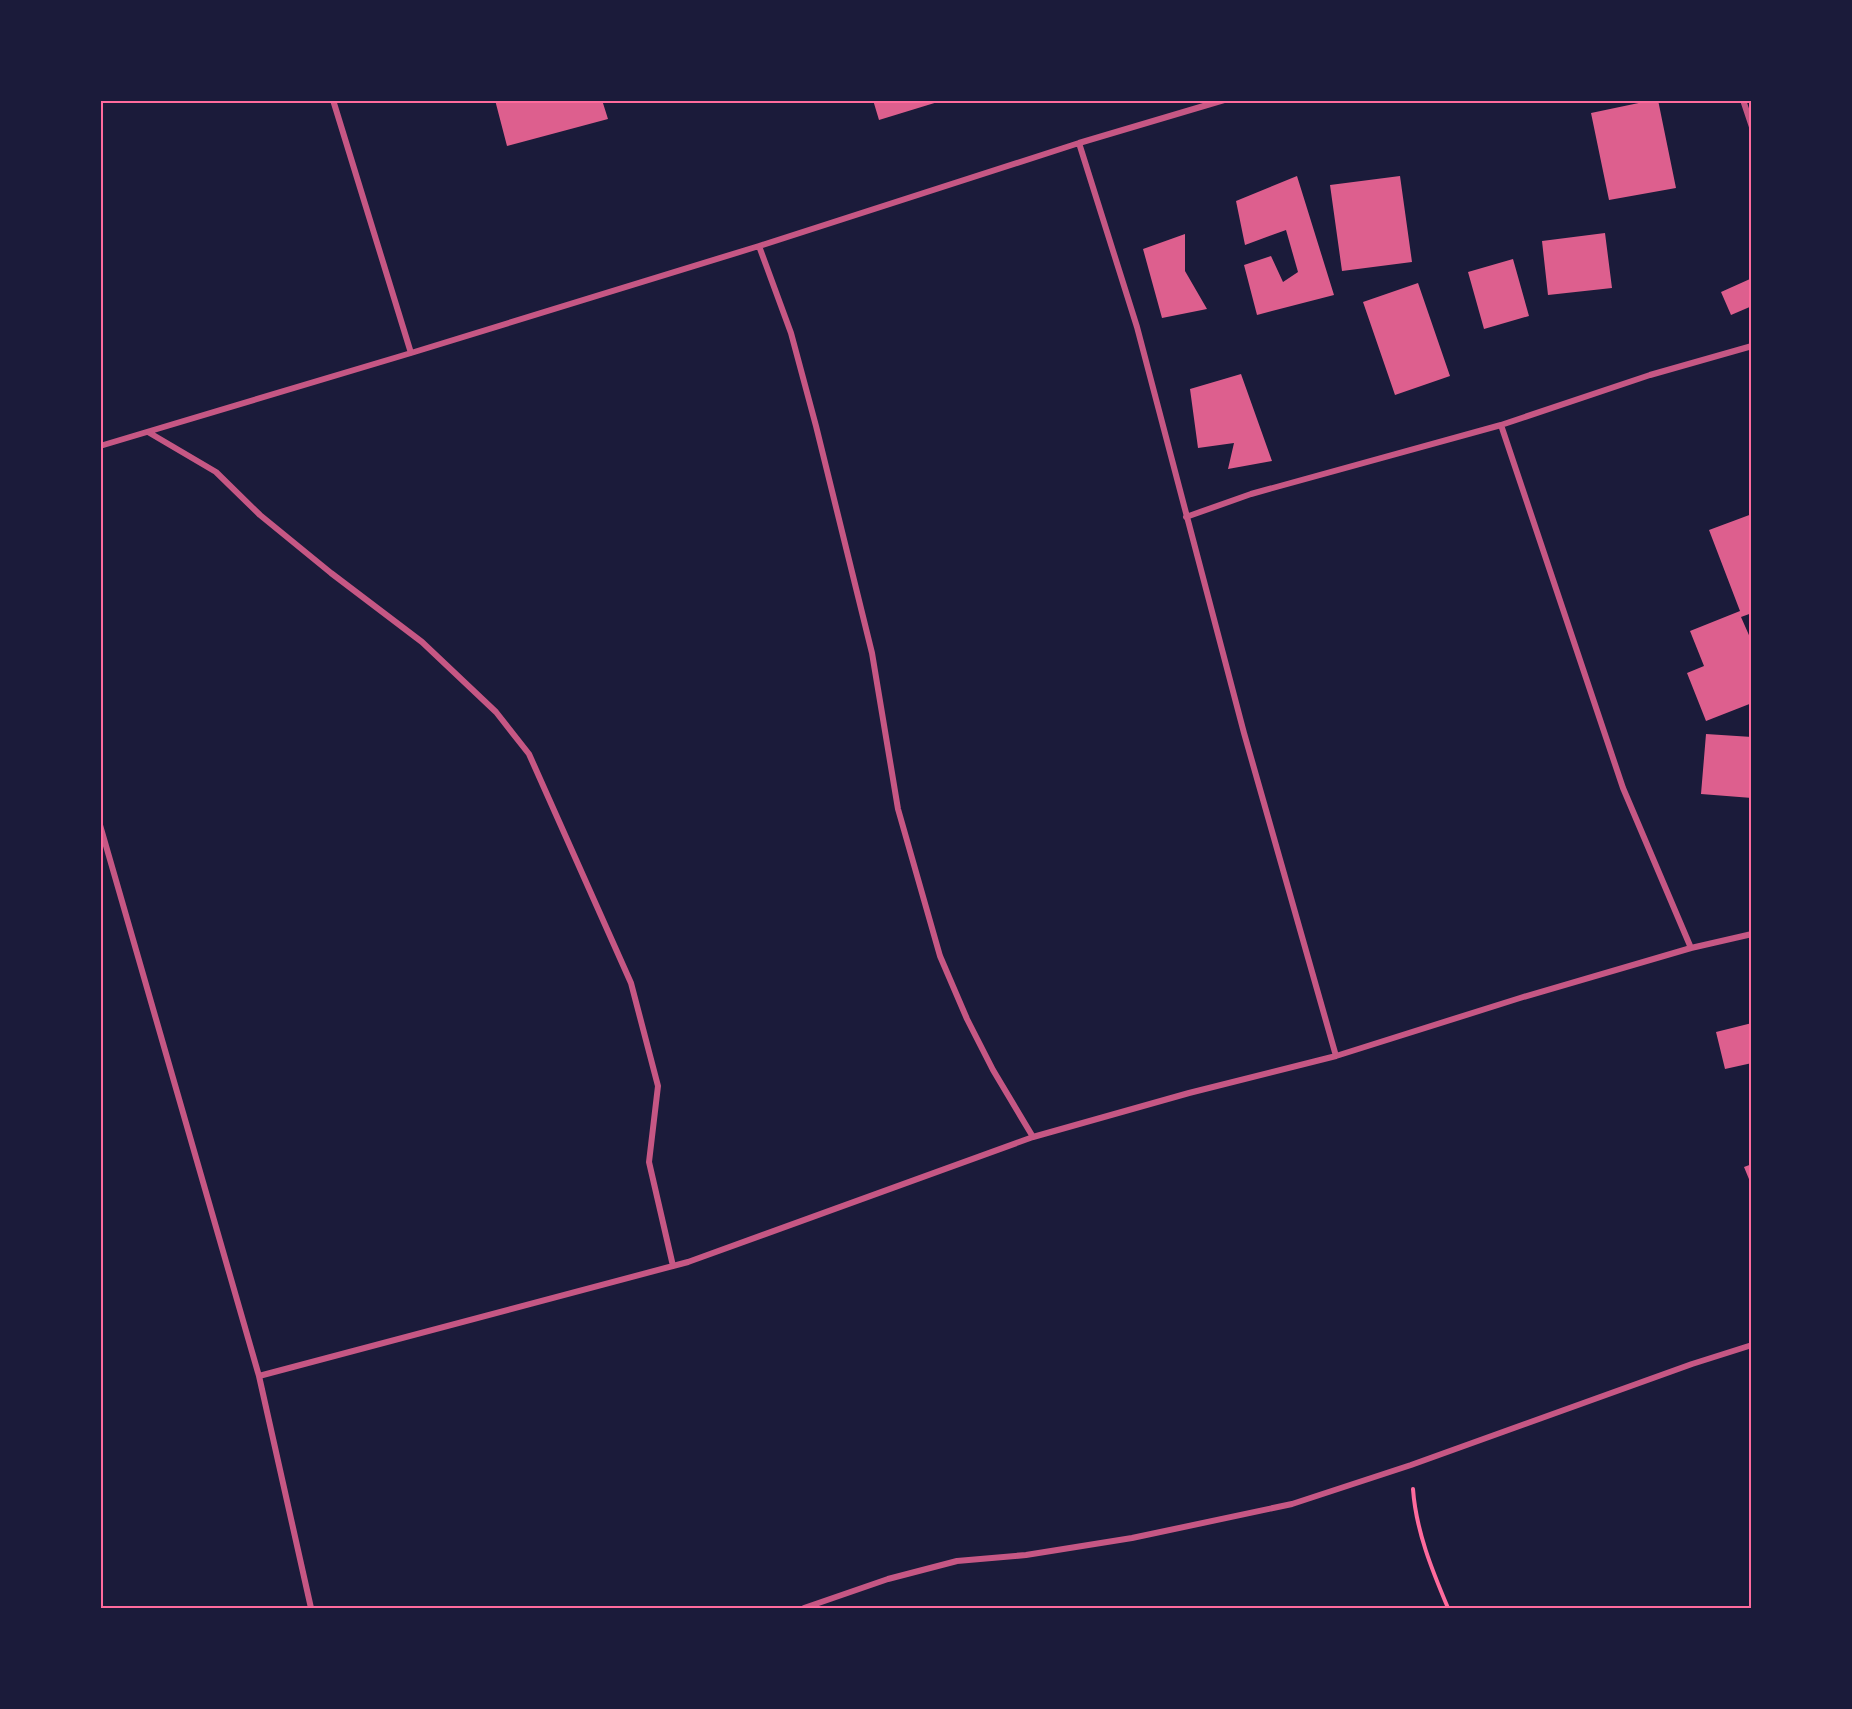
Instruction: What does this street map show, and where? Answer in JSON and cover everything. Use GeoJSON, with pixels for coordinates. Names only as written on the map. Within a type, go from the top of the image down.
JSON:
{"type":"FeatureCollection","features":[{"type":"Feature","properties":{"kind":"street"},"geometry":{"type":"LineString","coordinates":[[333,100],[411,353]]}},
{"type":"Feature","properties":{"kind":"street"},"geometry":{"type":"LineString","coordinates":[[100,446],[759,246],[1079,143],[1224,100]]}},
{"type":"Feature","properties":{"kind":"street"},"geometry":{"type":"LineString","coordinates":[[1743,100],[1752,127]]}},
{"type":"Feature","properties":{"kind":"street"},"geometry":{"type":"LineString","coordinates":[[1079,143],[1137,327],[1244,732],[1336,1056]]}},
{"type":"Feature","properties":{"kind":"street"},"geometry":{"type":"LineString","coordinates":[[759,246],[791,333],[819,437],[872,653],[898,809],[940,956],[967,1019],[988,1060],[1033,1137]]}},
{"type":"Feature","properties":{"kind":"street"},"geometry":{"type":"LineString","coordinates":[[1186,517],[1251,494],[1501,425],[1650,375],[1752,346]]}},
{"type":"Feature","properties":{"kind":"street"},"geometry":{"type":"LineString","coordinates":[[1501,425],[1623,788],[1692,948]]}},
{"type":"Feature","properties":{"kind":"street"},"geometry":{"type":"LineString","coordinates":[[148,432],[216,472],[269,522],[331,573],[422,642],[496,712],[529,754],[631,983],[658,1086],[649,1162],[673,1266]]}},
{"type":"Feature","properties":{"kind":"street"},"geometry":{"type":"LineString","coordinates":[[100,825],[259,1377],[311,1608]]}},
{"type":"Feature","properties":{"kind":"street"},"geometry":{"type":"LineString","coordinates":[[259,1377],[673,1266],[1033,1137],[1189,1093],[1336,1056],[1520,998],[1692,948],[1752,934]]}},
{"type":"Feature","properties":{"kind":"street"},"geometry":{"type":"LineString","coordinates":[[804,1608],[888,1579],[957,1561],[1026,1555],[1132,1538],[1292,1503],[1411,1465],[1692,1364],[1752,1346]]}},
{"type":"Feature","properties":{"kind":"path"},"geometry":{"type":"LineString","coordinates":[[1411,1465],[1414,1504],[1421,1534],[1448,1608]]}},
{"type":"Feature","properties":{"kind":"building"},"geometry":{"type":"Polygon","coordinates":[[[495,100],[602,100],[608,119],[507,146],[495,100]]]}},
{"type":"Feature","properties":{"kind":"building"},"geometry":{"type":"Polygon","coordinates":[[[873,100],[941,100],[941,101],[879,120],[873,100]]]}},
{"type":"Feature","properties":{"kind":"building"},"geometry":{"type":"Polygon","coordinates":[[[1658,100],[1676,188],[1609,200],[1591,113],[1658,100]]]}},
{"type":"Feature","properties":{"kind":"building"},"geometry":{"type":"Polygon","coordinates":[[[1297,176],[1334,295],[1257,315],[1244,265],[1271,256],[1283,282],[1298,272],[1286,230],[1245,245],[1236,201],[1297,176]]]}},
{"type":"Feature","properties":{"kind":"building"},"geometry":{"type":"Polygon","coordinates":[[[1400,176],[1412,262],[1342,271],[1330,185],[1400,176]]]}},
{"type":"Feature","properties":{"kind":"building"},"geometry":{"type":"Polygon","coordinates":[[[1605,233],[1612,288],[1548,295],[1542,241],[1605,233]]]}},
{"type":"Feature","properties":{"kind":"building"},"geometry":{"type":"Polygon","coordinates":[[[1185,234],[1185,271],[1207,309],[1162,318],[1143,249],[1185,234]]]}},
{"type":"Feature","properties":{"kind":"building"},"geometry":{"type":"Polygon","coordinates":[[[1513,259],[1529,316],[1484,329],[1468,272],[1513,259]]]}},
{"type":"Feature","properties":{"kind":"building"},"geometry":{"type":"Polygon","coordinates":[[[1750,279],[1752,306],[1731,315],[1721,292],[1750,279]]]}},
{"type":"Feature","properties":{"kind":"building"},"geometry":{"type":"Polygon","coordinates":[[[1418,283],[1450,376],[1395,395],[1363,302],[1418,283]]]}},
{"type":"Feature","properties":{"kind":"building"},"geometry":{"type":"Polygon","coordinates":[[[1241,374],[1272,461],[1228,469],[1234,443],[1198,448],[1190,389],[1241,374]]]}},
{"type":"Feature","properties":{"kind":"building"},"geometry":{"type":"Polygon","coordinates":[[[1752,514],[1752,613],[1741,617],[1752,642],[1752,703],[1706,721],[1687,673],[1704,666],[1690,631],[1740,611],[1709,530],[1752,514]]]}},
{"type":"Feature","properties":{"kind":"building"},"geometry":{"type":"Polygon","coordinates":[[[1706,734],[1752,737],[1752,798],[1701,794],[1706,734]]]}},
{"type":"Feature","properties":{"kind":"building"},"geometry":{"type":"Polygon","coordinates":[[[1752,1023],[1752,1063],[1725,1069],[1716,1032],[1752,1023]]]}},
{"type":"Feature","properties":{"kind":"building"},"geometry":{"type":"Polygon","coordinates":[[[1752,1164],[1752,1184],[1751,1184],[1744,1167],[1752,1164]]]}}]}
